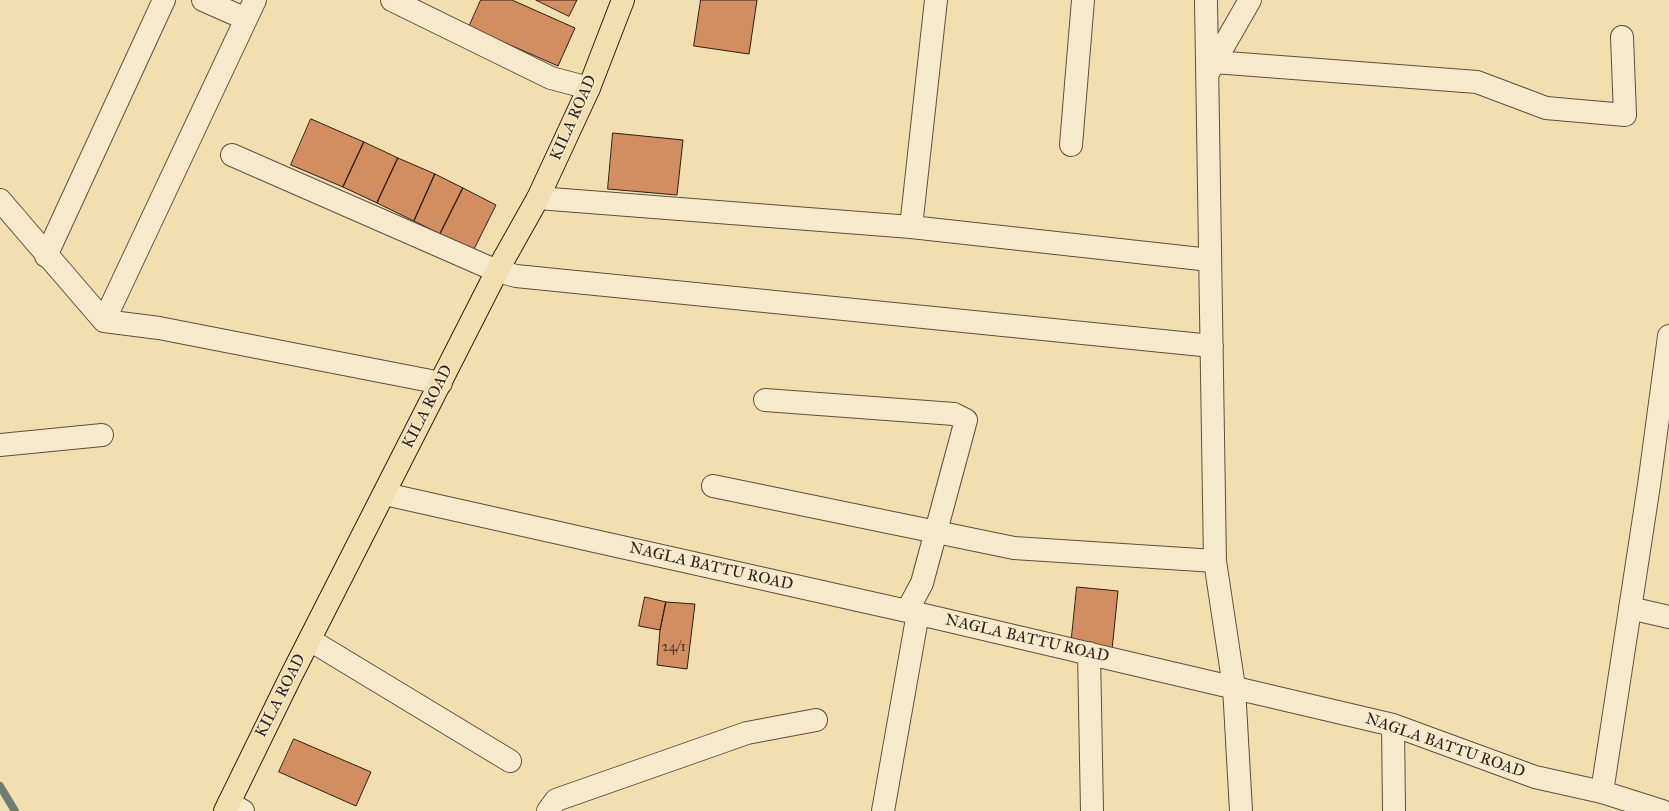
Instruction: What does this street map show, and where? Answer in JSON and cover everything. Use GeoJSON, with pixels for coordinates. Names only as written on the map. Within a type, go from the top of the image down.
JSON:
{"type":"FeatureCollection","features":[{"type":"Feature","properties":{"kind":"main road","name":"KILA ROAD"},"geometry":{"type":"LineString","coordinates":[[232,808],[310,640],[497,271],[538,198],[589,88],[624,0]]}},
{"type":"Feature","properties":{"kind":"street"},"geometry":{"type":"LineString","coordinates":[[46,256],[164,0]]}},
{"type":"Feature","properties":{"kind":"street"},"geometry":{"type":"LineString","coordinates":[[104,321],[251,10],[203,0]]}},
{"type":"Feature","properties":{"kind":"street"},"geometry":{"type":"LineString","coordinates":[[392,0],[551,78],[589,88]]}},
{"type":"Feature","properties":{"kind":"street"},"geometry":{"type":"LineString","coordinates":[[911,227],[936,0]]}},
{"type":"Feature","properties":{"kind":"street"},"geometry":{"type":"LineString","coordinates":[[1071,145],[1083,0]]}},
{"type":"Feature","properties":{"kind":"street"},"geometry":{"type":"LineString","coordinates":[[1206,0],[1210,68],[1210,260],[1216,561],[1234,687],[1241,811]]}},
{"type":"Feature","properties":{"kind":"street"},"geometry":{"type":"LineString","coordinates":[[1210,68],[1250,0]]}},
{"type":"Feature","properties":{"kind":"street"},"geometry":{"type":"LineString","coordinates":[[1210,68],[1477,82],[1546,108],[1625,115],[1622,37]]}},
{"type":"Feature","properties":{"kind":"street"},"geometry":{"type":"LineString","coordinates":[[232,155],[497,271],[516,276],[1212,346]]}},
{"type":"Feature","properties":{"kind":"street"},"geometry":{"type":"LineString","coordinates":[[538,198],[911,227],[1210,260]]}},
{"type":"Feature","properties":{"kind":"street"},"geometry":{"type":"LineString","coordinates":[[0,200],[46,256],[104,321],[159,328],[441,383]]}},
{"type":"Feature","properties":{"kind":"street"},"geometry":{"type":"LineString","coordinates":[[1602,792],[1669,336]]}},
{"type":"Feature","properties":{"kind":"street"},"geometry":{"type":"LineString","coordinates":[[765,400],[954,414],[966,420],[922,583],[912,612],[883,811]]}},
{"type":"Feature","properties":{"kind":"street"},"geometry":{"type":"LineString","coordinates":[[0,444],[102,435]]}},
{"type":"Feature","properties":{"kind":"street"},"geometry":{"type":"LineString","coordinates":[[713,486],[1014,548],[1216,561]]}},
{"type":"Feature","properties":{"kind":"street","name":"NAGLA BATTU ROAD"},"geometry":{"type":"LineString","coordinates":[[385,494],[912,612],[1393,724],[1535,777],[1602,792],[1662,811]]}},
{"type":"Feature","properties":{"kind":"street"},"geometry":{"type":"LineString","coordinates":[[1630,608],[1669,617]]}},
{"type":"Feature","properties":{"kind":"street"},"geometry":{"type":"LineString","coordinates":[[310,640],[510,762]]}},
{"type":"Feature","properties":{"kind":"street"},"geometry":{"type":"LineString","coordinates":[[1089,653],[1092,811]]}},
{"type":"Feature","properties":{"kind":"street"},"geometry":{"type":"LineString","coordinates":[[548,811],[556,800],[747,733],[816,720]]}},
{"type":"Feature","properties":{"kind":"street"},"geometry":{"type":"LineString","coordinates":[[1393,724],[1394,811]]}},
{"type":"Feature","properties":{"kind":"building"},"geometry":{"type":"Polygon","coordinates":[[[481,0],[512,0],[575,28],[558,66],[469,27],[481,0]]]}},
{"type":"Feature","properties":{"kind":"building"},"geometry":{"type":"Polygon","coordinates":[[[536,0],[577,0],[569,16],[536,0]]]}},
{"type":"Feature","properties":{"kind":"building"},"geometry":{"type":"Polygon","coordinates":[[[701,0],[757,0],[749,54],[694,46],[701,0]]]}},
{"type":"Feature","properties":{"kind":"building"},"geometry":{"type":"Polygon","coordinates":[[[311,119],[364,142],[343,187],[291,165],[311,119]]]}},
{"type":"Feature","properties":{"kind":"building"},"geometry":{"type":"Polygon","coordinates":[[[613,133],[683,140],[677,195],[608,189],[613,133]]]}},
{"type":"Feature","properties":{"kind":"building"},"geometry":{"type":"Polygon","coordinates":[[[364,142],[398,158],[377,203],[343,187],[364,142]]]}},
{"type":"Feature","properties":{"kind":"building"},"geometry":{"type":"Polygon","coordinates":[[[398,158],[435,174],[414,221],[377,203],[398,158]]]}},
{"type":"Feature","properties":{"kind":"building"},"geometry":{"type":"Polygon","coordinates":[[[435,174],[463,188],[440,234],[414,221],[435,174]]]}},
{"type":"Feature","properties":{"kind":"building"},"geometry":{"type":"Polygon","coordinates":[[[463,188],[496,205],[473,251],[440,234],[463,188]]]}},
{"type":"Feature","properties":{"kind":"building"},"geometry":{"type":"Polygon","coordinates":[[[1077,587],[1118,591],[1112,650],[1071,646],[1077,587]]]}},
{"type":"Feature","properties":{"kind":"building"},"geometry":{"type":"Polygon","coordinates":[[[645,597],[666,602],[660,630],[639,626],[645,597]]]}},
{"type":"Feature","properties":{"kind":"building"},"geometry":{"type":"Polygon","coordinates":[[[666,602],[695,604],[687,669],[657,665],[660,630],[666,602]]]}},
{"type":"Feature","properties":{"kind":"building"},"geometry":{"type":"Polygon","coordinates":[[[294,739],[371,772],[356,806],[279,772],[294,739]]]}},
{"type":"Feature","properties":{"kind":"waterway"},"geometry":{"type":"LineString","coordinates":[[0,786],[15,811]]}}]}
